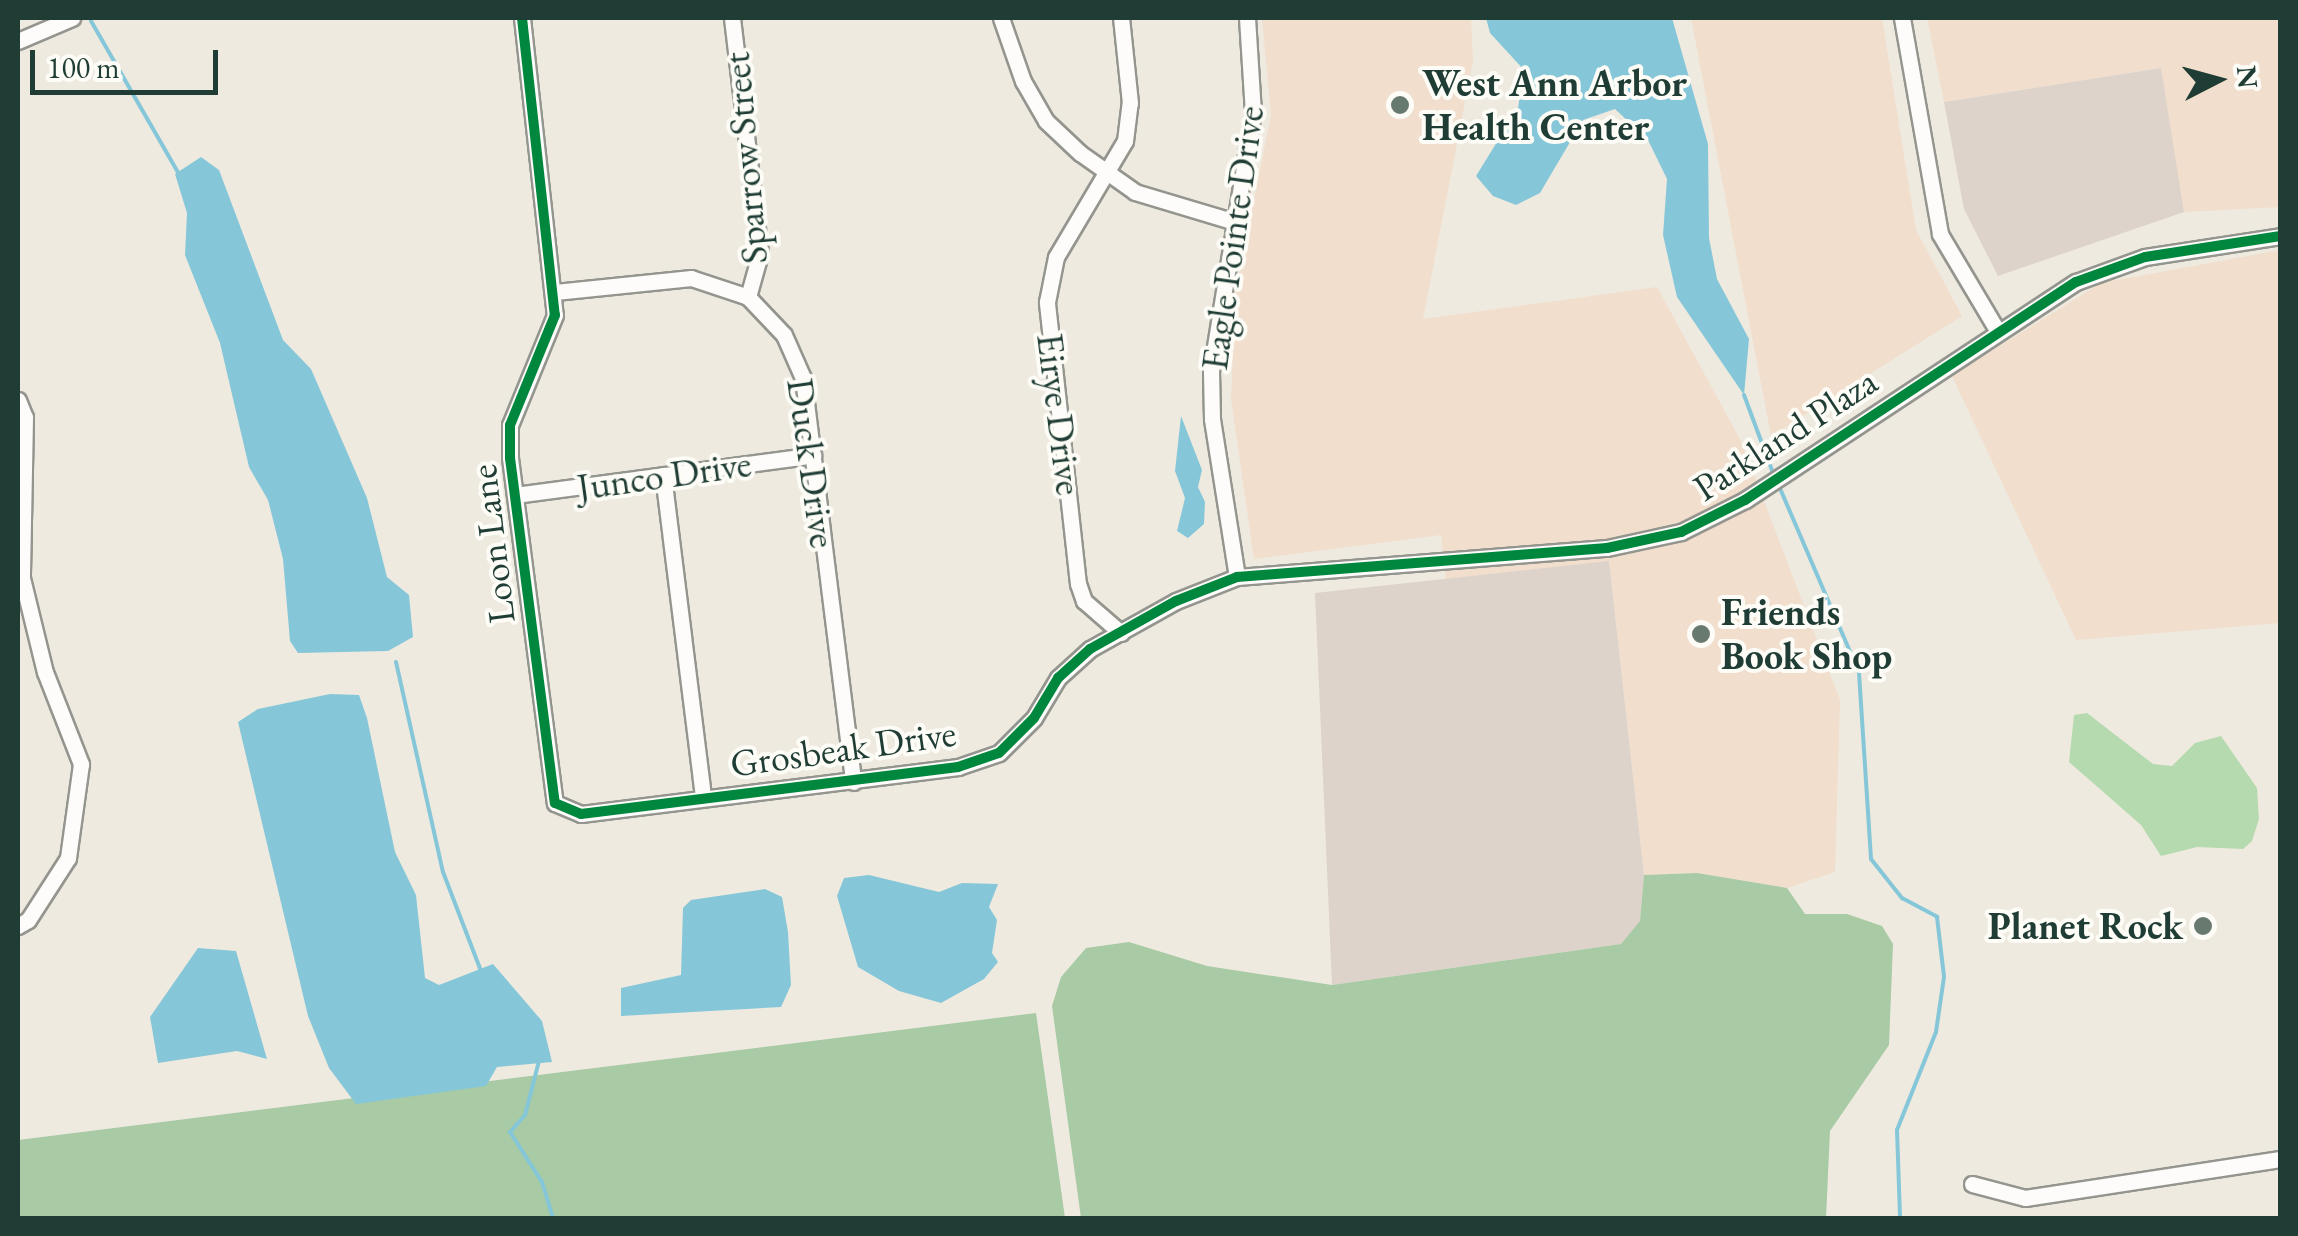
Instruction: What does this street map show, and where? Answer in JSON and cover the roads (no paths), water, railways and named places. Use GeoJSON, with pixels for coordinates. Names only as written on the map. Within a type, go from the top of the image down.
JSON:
{"type":"FeatureCollection","features":[{"type":"Feature","properties":{"kind":"street"},"geometry":{"type":"LineString","coordinates":[[18,41],[72,18]]}},
{"type":"Feature","properties":{"kind":"street","name":"Loon Lane"},"geometry":{"type":"LineString","coordinates":[[522,18],[555,315],[510,426],[514,495],[555,803],[581,814]]}},
{"type":"Feature","properties":{"kind":"street","name":"Sparrow Street"},"geometry":{"type":"LineString","coordinates":[[732,18],[760,240],[748,296]]}},
{"type":"Feature","properties":{"kind":"street"},"geometry":{"type":"LineString","coordinates":[[1001,18],[1023,81],[1046,121],[1120,184],[1174,204],[1236,217]]}},
{"type":"Feature","properties":{"kind":"street","name":"Eirye Drive"},"geometry":{"type":"LineString","coordinates":[[1121,18],[1130,103],[1125,141],[1056,258],[1048,321],[1068,450],[1078,584],[1084,601],[1121,633]]}},
{"type":"Feature","properties":{"kind":"street","name":"Eagle Pointe Drive"},"geometry":{"type":"LineString","coordinates":[[1237,577],[1212,419],[1211,371],[1253,113],[1247,18]]}},
{"type":"Feature","properties":{"kind":"street"},"geometry":{"type":"LineString","coordinates":[[1902,18],[1940,234],[1996,330]]}},
{"type":"Feature","properties":{"kind":"street","name":"Parkland Plaza"},"geometry":{"type":"LineString","coordinates":[[1121,633],[1237,577],[1628,545],[1699,525],[1795,468],[1996,330],[2118,265],[2280,236]]}},
{"type":"Feature","properties":{"kind":"street"},"geometry":{"type":"LineString","coordinates":[[555,292],[678,277],[748,296]]}},
{"type":"Feature","properties":{"kind":"street","name":"Duck Drive"},"geometry":{"type":"LineString","coordinates":[[748,296],[784,335],[797,360],[813,455],[853,782]]}},
{"type":"Feature","properties":{"kind":"street"},"geometry":{"type":"LineString","coordinates":[[18,400],[25,418],[22,578],[45,672],[81,764],[68,858],[28,920],[18,926]]}},
{"type":"Feature","properties":{"kind":"street","name":"Junco Drive"},"geometry":{"type":"LineString","coordinates":[[514,495],[813,455]]}},
{"type":"Feature","properties":{"kind":"street"},"geometry":{"type":"LineString","coordinates":[[663,475],[703,798]]}},
{"type":"Feature","properties":{"kind":"street","name":"Grosbeak Drive"},"geometry":{"type":"LineString","coordinates":[[581,814],[853,782],[958,766],[999,753],[1034,718],[1058,678],[1121,633]]}},
{"type":"Feature","properties":{"kind":"street"},"geometry":{"type":"LineString","coordinates":[[1972,1184],[2024,1198],[2280,1159]]}},
{"type":"Feature","properties":{"kind":"water"},"geometry":{"type":"Polygon","coordinates":[[[1486,18],[1672,18],[1708,144],[1709,238],[1717,279],[1749,339],[1744,395],[1677,297],[1663,235],[1667,179],[1648,140],[1615,109],[1583,120],[1540,193],[1516,205],[1493,196],[1476,176],[1518,108],[1524,70],[1490,33],[1486,18]]]}},
{"type":"Feature","properties":{"kind":"water"},"geometry":{"type":"Polygon","coordinates":[[[201,157],[219,170],[283,340],[311,369],[367,498],[387,577],[409,595],[413,637],[388,651],[298,653],[290,641],[283,559],[268,500],[249,467],[220,343],[185,255],[187,213],[175,174],[201,157]]]}},
{"type":"Feature","properties":{"kind":"water"},"geometry":{"type":"Polygon","coordinates":[[[1181,416],[1202,470],[1198,487],[1205,502],[1204,524],[1188,538],[1177,531],[1185,498],[1175,471],[1181,416]]]}},
{"type":"Feature","properties":{"kind":"water"},"geometry":{"type":"Polygon","coordinates":[[[330,694],[359,695],[367,718],[395,852],[416,895],[425,978],[439,985],[493,964],[542,1021],[552,1062],[497,1067],[486,1086],[356,1104],[329,1068],[308,1016],[238,722],[258,709],[330,694]]]}},
{"type":"Feature","properties":{"kind":"water"},"geometry":{"type":"Polygon","coordinates":[[[869,875],[939,892],[962,883],[998,884],[989,907],[997,920],[992,953],[998,962],[984,979],[941,1003],[899,991],[858,967],[837,896],[844,878],[869,875]]]}},
{"type":"Feature","properties":{"kind":"water"},"geometry":{"type":"Polygon","coordinates":[[[765,889],[782,897],[788,932],[791,985],[781,1007],[621,1016],[621,988],[681,975],[683,908],[691,900],[765,889]]]}},
{"type":"Feature","properties":{"kind":"water"},"geometry":{"type":"Polygon","coordinates":[[[198,948],[236,951],[267,1059],[237,1051],[158,1063],[150,1017],[198,948]]]}},
{"type":"Feature","properties":{"kind":"waterway"},"geometry":{"type":"LineString","coordinates":[[91,21],[179,174]]}},
{"type":"Feature","properties":{"kind":"waterway"},"geometry":{"type":"LineString","coordinates":[[1744,395],[1773,473]]}},
{"type":"Feature","properties":{"kind":"waterway"},"geometry":{"type":"LineString","coordinates":[[1779,486],[1859,673],[1871,859],[1902,898],[1937,917],[1944,977],[1936,1032],[1897,1130],[1900,1218]]}},
{"type":"Feature","properties":{"kind":"waterway"},"geometry":{"type":"LineString","coordinates":[[396,662],[443,872],[481,971]]}},
{"type":"Feature","properties":{"kind":"waterway"},"geometry":{"type":"LineString","coordinates":[[539,1061],[525,1115],[510,1132],[542,1182],[553,1218]]}},
{"type":"Feature","properties":{"kind":"place","name":"West Ann Arbor Health Center"},"geometry":{"type":"Point","coordinates":[1400,105]}},
{"type":"Feature","properties":{"kind":"place","name":"Friends Book Shop"},"geometry":{"type":"Point","coordinates":[1701,634]}},
{"type":"Feature","properties":{"kind":"place","name":"Planet Rock"},"geometry":{"type":"Point","coordinates":[2203,926]}}]}
